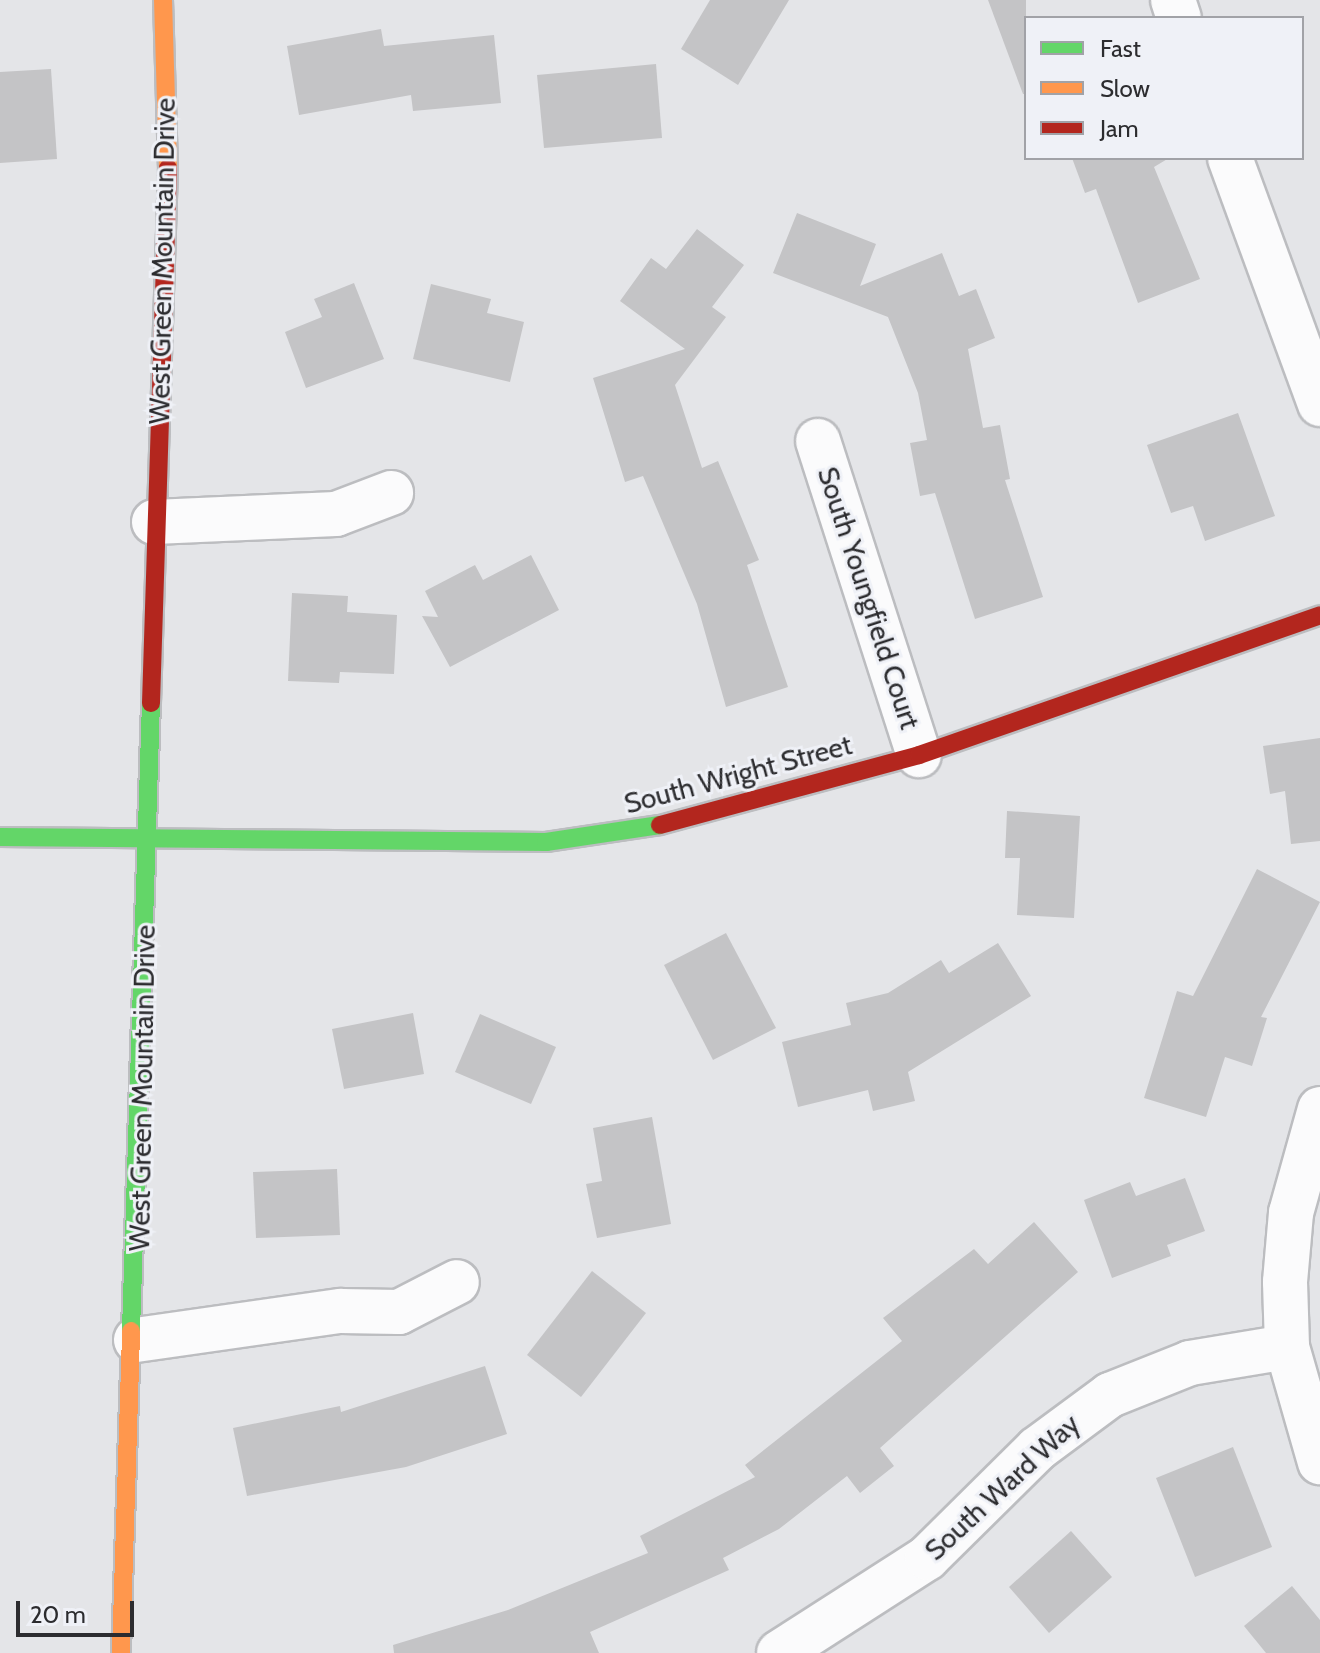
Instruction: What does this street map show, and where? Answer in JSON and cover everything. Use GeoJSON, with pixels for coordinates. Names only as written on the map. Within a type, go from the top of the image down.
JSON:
{"type":"FeatureCollection","features":[{"type":"Feature","properties":{"kind":"street","name":"West Green Mountain Drive"},"geometry":{"type":"LineString","coordinates":[[121,1653],[136,1340],[154,522],[168,165],[163,0]]}},
{"type":"Feature","properties":{"kind":"street"},"geometry":{"type":"LineString","coordinates":[[1231,160],[1320,404]]}},
{"type":"Feature","properties":{"kind":"street","name":"South Youngfield Court"},"geometry":{"type":"LineString","coordinates":[[818,441],[919,755]]}},
{"type":"Feature","properties":{"kind":"street"},"geometry":{"type":"LineString","coordinates":[[154,522],[336,514],[391,493]]}},
{"type":"Feature","properties":{"kind":"street","name":"South Wright Street"},"geometry":{"type":"LineString","coordinates":[[0,837],[546,842],[636,832],[919,755],[1320,615]]}},
{"type":"Feature","properties":{"kind":"street"},"geometry":{"type":"LineString","coordinates":[[1320,1109],[1291,1213],[1287,1347],[1320,1462]]}},
{"type":"Feature","properties":{"kind":"street"},"geometry":{"type":"LineString","coordinates":[[136,1340],[341,1311],[399,1312],[457,1282]]}},
{"type":"Feature","properties":{"kind":"street","name":"South Ward Way"},"geometry":{"type":"LineString","coordinates":[[779,1653],[927,1558],[1037,1449],[1110,1395],[1190,1363],[1287,1347]]}},
{"type":"Feature","properties":{"kind":"building"},"geometry":{"type":"Polygon","coordinates":[[[710,0],[789,0],[738,85],[681,49],[710,0]]]}},
{"type":"Feature","properties":{"kind":"building"},"geometry":{"type":"Polygon","coordinates":[[[988,0],[1026,0],[1023,94],[988,0]]]}},
{"type":"Feature","properties":{"kind":"building"},"geometry":{"type":"Polygon","coordinates":[[[381,29],[384,46],[494,35],[501,103],[413,111],[411,95],[299,115],[287,46],[381,29]]]}},
{"type":"Feature","properties":{"kind":"building"},"geometry":{"type":"Polygon","coordinates":[[[656,64],[662,138],[544,148],[537,75],[656,64]]]}},
{"type":"Feature","properties":{"kind":"building"},"geometry":{"type":"Polygon","coordinates":[[[51,69],[57,159],[0,163],[0,72],[51,69]]]}},
{"type":"Feature","properties":{"kind":"building"},"geometry":{"type":"Polygon","coordinates":[[[1073,160],[1166,160],[1154,167],[1200,279],[1138,303],[1096,189],[1085,193],[1073,160]]]}},
{"type":"Feature","properties":{"kind":"building"},"geometry":{"type":"Polygon","coordinates":[[[797,213],[876,244],[860,286],[942,253],[959,296],[976,289],[995,338],[968,349],[983,428],[1000,425],[1010,479],[1005,480],[1043,597],[975,619],[935,493],[920,496],[910,443],[927,440],[918,393],[888,317],[773,273],[797,213]]]}},
{"type":"Feature","properties":{"kind":"building"},"geometry":{"type":"Polygon","coordinates":[[[697,229],[744,265],[712,307],[726,317],[675,385],[702,468],[718,461],[759,560],[747,565],[788,687],[726,707],[697,604],[643,476],[625,482],[593,378],[685,349],[620,301],[651,258],[666,269],[697,229]]]}},
{"type":"Feature","properties":{"kind":"building"},"geometry":{"type":"Polygon","coordinates":[[[354,283],[384,359],[306,388],[285,332],[322,317],[314,299],[354,283]]]}},
{"type":"Feature","properties":{"kind":"building"},"geometry":{"type":"Polygon","coordinates":[[[431,284],[491,299],[487,313],[524,322],[510,382],[413,359],[431,284]]]}},
{"type":"Feature","properties":{"kind":"building"},"geometry":{"type":"Polygon","coordinates":[[[1238,413],[1275,516],[1205,541],[1193,506],[1171,513],[1147,445],[1238,413]]]}},
{"type":"Feature","properties":{"kind":"building"},"geometry":{"type":"Polygon","coordinates":[[[531,555],[559,610],[450,667],[422,616],[438,617],[425,591],[475,565],[483,580],[531,555]]]}},
{"type":"Feature","properties":{"kind":"building"},"geometry":{"type":"Polygon","coordinates":[[[292,593],[348,596],[347,612],[397,615],[394,674],[340,672],[339,683],[288,681],[292,593]]]}},
{"type":"Feature","properties":{"kind":"building"},"geometry":{"type":"Polygon","coordinates":[[[1320,738],[1320,841],[1291,844],[1285,791],[1270,794],[1263,746],[1320,738]]]}},
{"type":"Feature","properties":{"kind":"building"},"geometry":{"type":"Polygon","coordinates":[[[1007,811],[1080,816],[1074,918],[1017,915],[1020,858],[1005,858],[1007,811]]]}},
{"type":"Feature","properties":{"kind":"building"},"geometry":{"type":"Polygon","coordinates":[[[1257,869],[1320,902],[1261,1017],[1267,1018],[1252,1066],[1225,1057],[1206,1117],[1144,1098],[1177,991],[1193,996],[1257,869]]]}},
{"type":"Feature","properties":{"kind":"building"},"geometry":{"type":"Polygon","coordinates":[[[726,933],[776,1028],[713,1060],[664,965],[726,933]]]}},
{"type":"Feature","properties":{"kind":"building"},"geometry":{"type":"Polygon","coordinates":[[[998,943],[1031,996],[908,1072],[915,1101],[873,1111],[868,1090],[798,1107],[782,1042],[851,1025],[846,1003],[888,993],[941,960],[949,973],[998,943]]]}},
{"type":"Feature","properties":{"kind":"building"},"geometry":{"type":"Polygon","coordinates":[[[413,1013],[424,1074],[344,1089],[332,1029],[413,1013]]]}},
{"type":"Feature","properties":{"kind":"building"},"geometry":{"type":"Polygon","coordinates":[[[480,1014],[556,1047],[531,1104],[455,1072],[480,1014]]]}},
{"type":"Feature","properties":{"kind":"building"},"geometry":{"type":"Polygon","coordinates":[[[652,1117],[671,1224],[597,1238],[586,1184],[602,1181],[593,1128],[652,1117]]]}},
{"type":"Feature","properties":{"kind":"building"},"geometry":{"type":"Polygon","coordinates":[[[337,1169],[340,1235],[256,1238],[253,1172],[337,1169]]]}},
{"type":"Feature","properties":{"kind":"building"},"geometry":{"type":"Polygon","coordinates":[[[1185,1178],[1205,1231],[1167,1245],[1171,1256],[1112,1278],[1084,1200],[1130,1182],[1136,1196],[1185,1178]]]}},
{"type":"Feature","properties":{"kind":"building"},"geometry":{"type":"Polygon","coordinates":[[[1034,1222],[1078,1272],[880,1448],[894,1466],[860,1493],[847,1476],[779,1529],[723,1558],[729,1570],[590,1632],[599,1653],[394,1653],[393,1645],[508,1610],[648,1553],[640,1536],[755,1477],[745,1465],[902,1341],[883,1318],[974,1249],[988,1264],[1034,1222]]]}},
{"type":"Feature","properties":{"kind":"building"},"geometry":{"type":"Polygon","coordinates":[[[592,1271],[646,1313],[581,1397],[527,1355],[592,1271]]]}},
{"type":"Feature","properties":{"kind":"building"},"geometry":{"type":"Polygon","coordinates":[[[485,1366],[507,1434],[406,1467],[247,1496],[233,1428],[340,1406],[341,1412],[485,1366]]]}},
{"type":"Feature","properties":{"kind":"building"},"geometry":{"type":"Polygon","coordinates":[[[1233,1447],[1272,1547],[1195,1577],[1156,1478],[1233,1447]]]}},
{"type":"Feature","properties":{"kind":"building"},"geometry":{"type":"Polygon","coordinates":[[[1071,1531],[1112,1577],[1049,1633],[1009,1587],[1071,1531]]]}},
{"type":"Feature","properties":{"kind":"building"},"geometry":{"type":"Polygon","coordinates":[[[1292,1586],[1320,1620],[1320,1653],[1266,1653],[1244,1626],[1292,1586]]]}},
{"type":"Feature","properties":{"kind":"traffic: fast"},"geometry":{"type":"LineString","coordinates":[[131,1331],[151,703]]}},
{"type":"Feature","properties":{"kind":"traffic: fast"},"geometry":{"type":"LineString","coordinates":[[0,837],[546,842],[660,825]]}},
{"type":"Feature","properties":{"kind":"traffic: slow"},"geometry":{"type":"LineString","coordinates":[[163,0],[168,168]]}},
{"type":"Feature","properties":{"kind":"traffic: slow"},"geometry":{"type":"LineString","coordinates":[[121,1653],[131,1331]]}},
{"type":"Feature","properties":{"kind":"traffic: jam"},"geometry":{"type":"LineString","coordinates":[[151,703],[168,168]]}},
{"type":"Feature","properties":{"kind":"traffic: jam"},"geometry":{"type":"LineString","coordinates":[[660,825],[919,755],[1320,615]]}}]}
